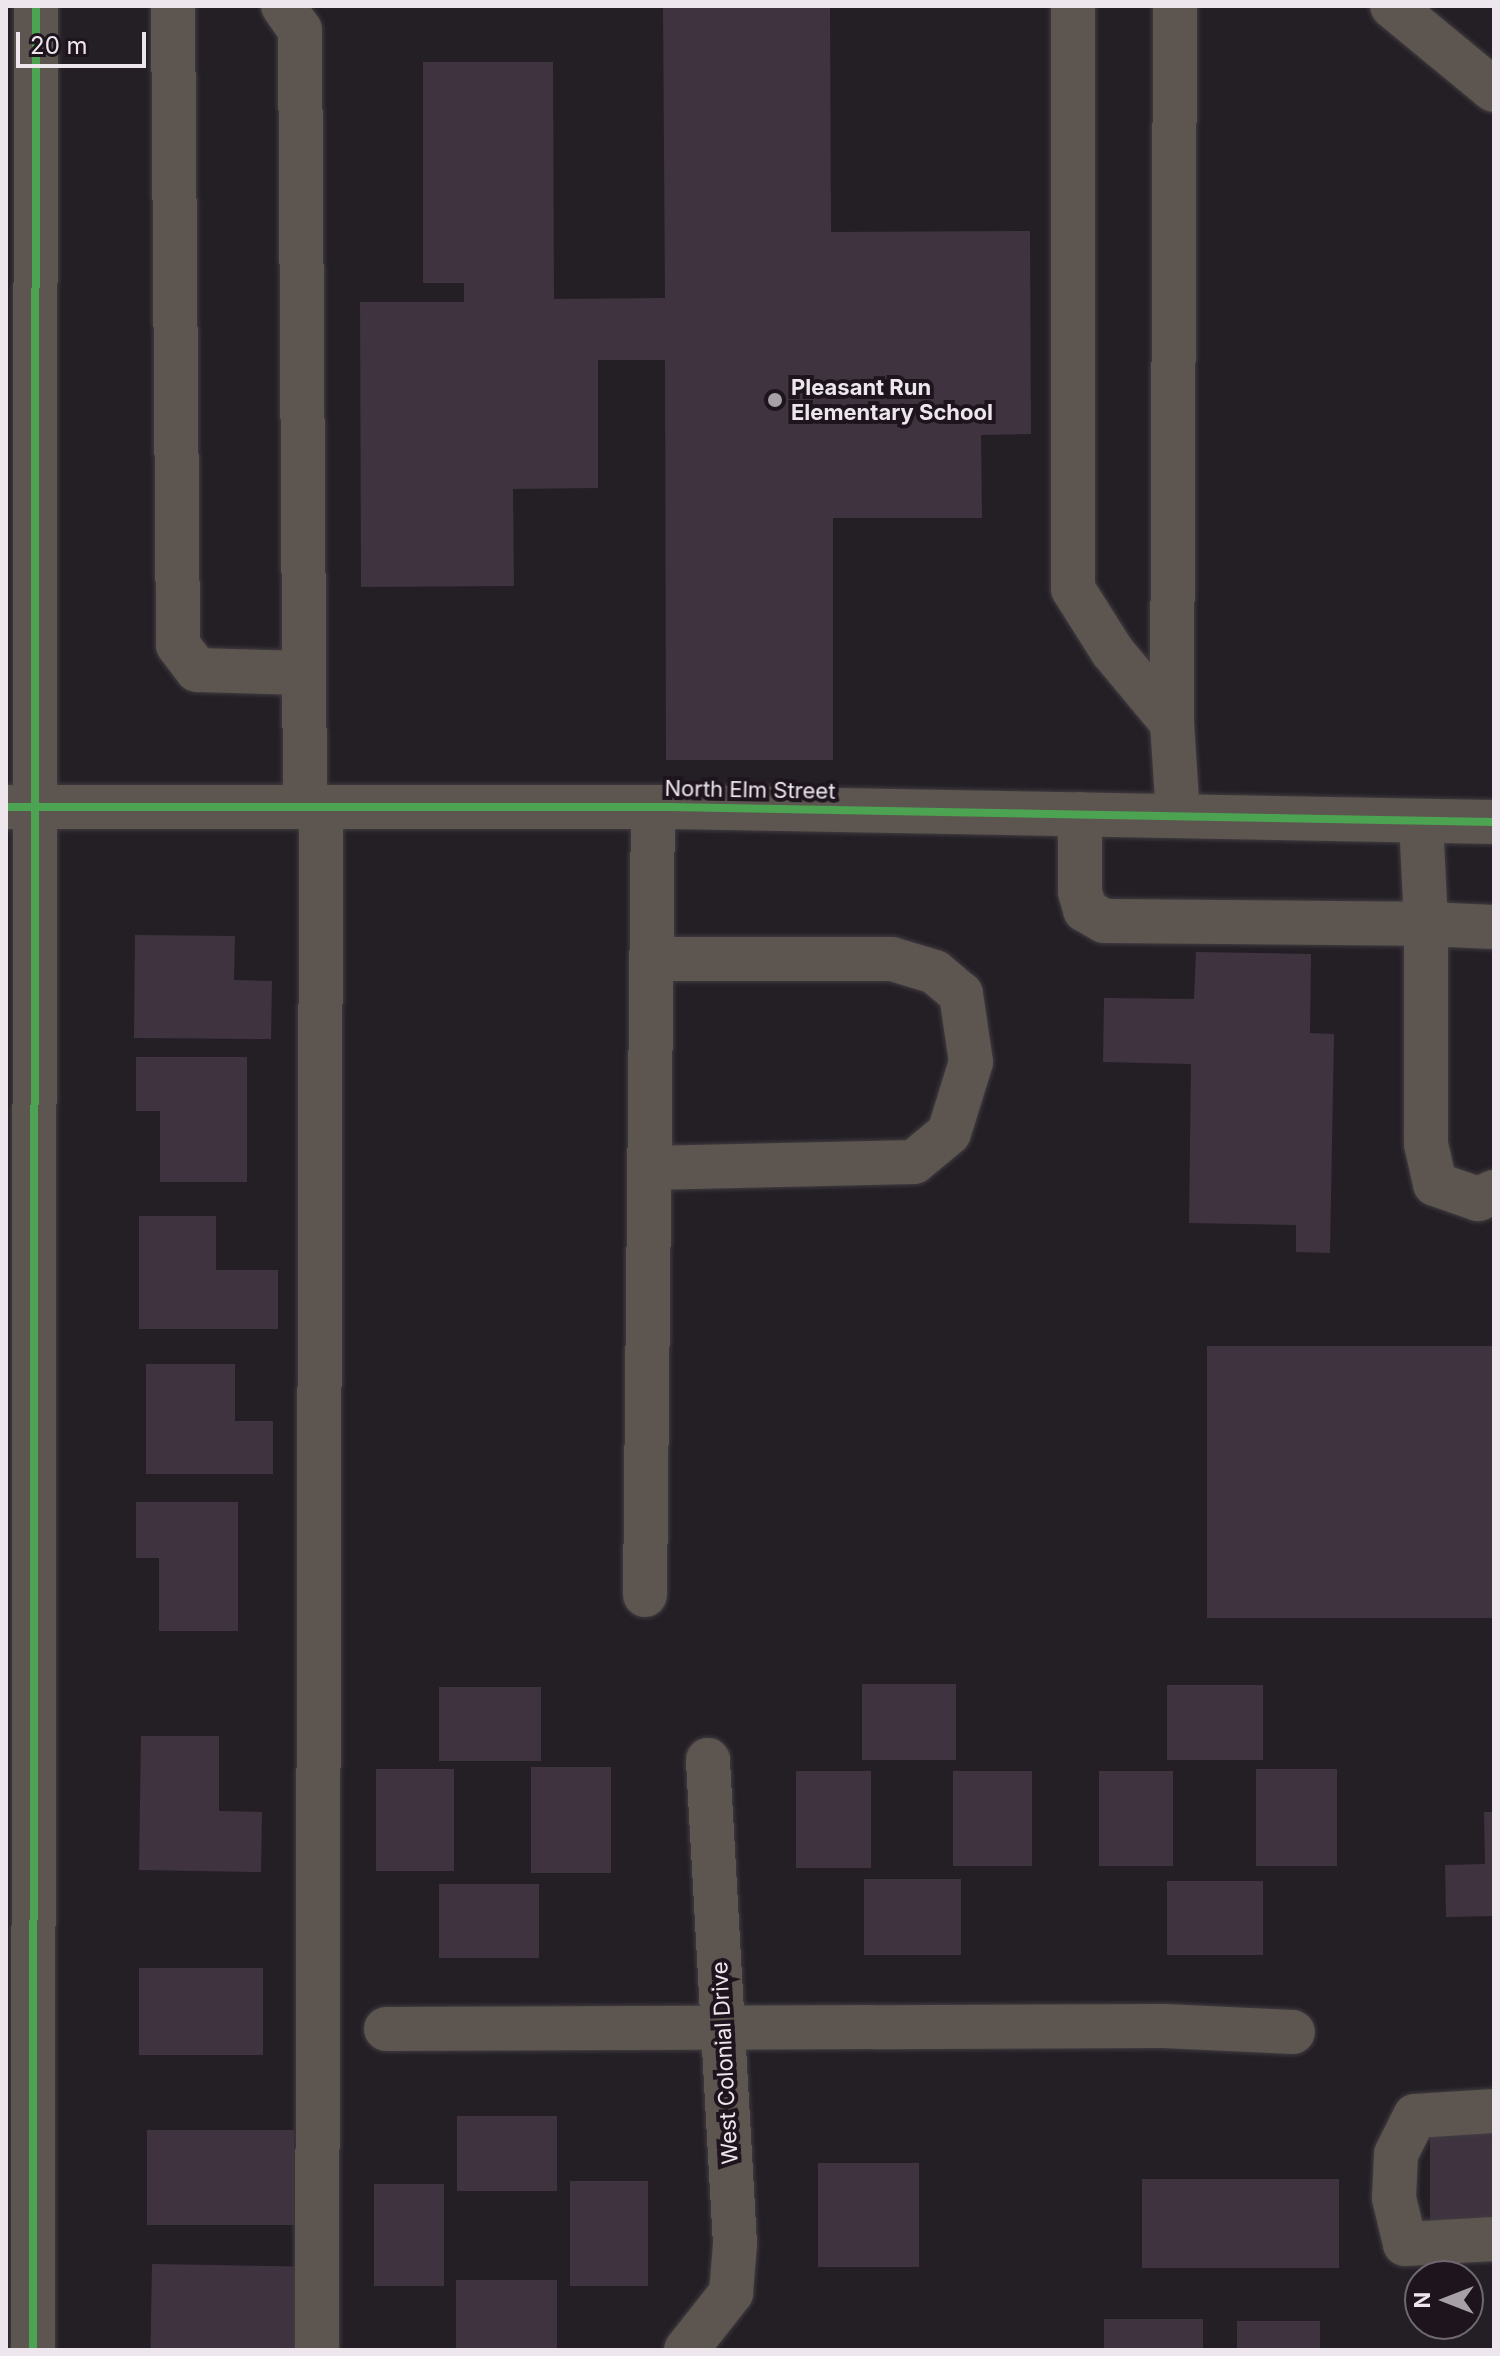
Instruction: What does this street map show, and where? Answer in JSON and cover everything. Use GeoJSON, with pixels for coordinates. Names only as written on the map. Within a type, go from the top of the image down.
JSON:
{"type":"FeatureCollection","features":[{"type":"Feature","properties":{"kind":"street"},"geometry":{"type":"LineString","coordinates":[[33,2350],[18,807],[36,6]]}},
{"type":"Feature","properties":{"kind":"street"},"geometry":{"type":"LineString","coordinates":[[173,6],[178,645],[197,670],[303,673]]}},
{"type":"Feature","properties":{"kind":"street"},"geometry":{"type":"LineString","coordinates":[[283,6],[300,30],[303,673],[313,807],[317,2350]]}},
{"type":"Feature","properties":{"kind":"street"},"geometry":{"type":"LineString","coordinates":[[1073,6],[1073,589],[1112,651],[1172,723]]}},
{"type":"Feature","properties":{"kind":"street"},"geometry":{"type":"LineString","coordinates":[[1175,6],[1172,723],[1178,816]]}},
{"type":"Feature","properties":{"kind":"street"},"geometry":{"type":"LineString","coordinates":[[1392,6],[1494,90]]}},
{"type":"Feature","properties":{"kind":"street","name":"North Elm Street"},"geometry":{"type":"LineString","coordinates":[[18,807],[653,807],[1494,822]]}},
{"type":"Feature","properties":{"kind":"street"},"geometry":{"type":"LineString","coordinates":[[645,1595],[653,807]]}},
{"type":"Feature","properties":{"kind":"street"},"geometry":{"type":"LineString","coordinates":[[1080,814],[1080,892],[1085,910],[1104,921],[1494,927]]}},
{"type":"Feature","properties":{"kind":"street"},"geometry":{"type":"LineString","coordinates":[[1421,821],[1426,924],[1426,1144],[1435,1184],[1478,1199],[1494,1192]]}},
{"type":"Feature","properties":{"kind":"street"},"geometry":{"type":"LineString","coordinates":[[649,1168],[914,1162],[949,1133],[971,1062],[961,994],[935,972],[892,959],[651,959]]}},
{"type":"Feature","properties":{"kind":"street","name":"West Colonial Drive"},"geometry":{"type":"LineString","coordinates":[[686,2350],[731,2293],[735,2244],[708,1760]]}},
{"type":"Feature","properties":{"kind":"street"},"geometry":{"type":"LineString","coordinates":[[386,2029],[723,2032],[1164,2026],[1293,2032]]}},
{"type":"Feature","properties":{"kind":"street"},"geometry":{"type":"LineString","coordinates":[[1494,2111],[1415,2116],[1396,2154],[1394,2198],[1405,2244],[1494,2239]]}},
{"type":"Feature","properties":{"kind":"building"},"geometry":{"type":"Polygon","coordinates":[[[663,6],[830,6],[831,232],[1030,231],[1031,434],[981,435],[982,518],[833,518],[833,760],[666,760],[665,360],[598,360],[598,488],[513,489],[514,586],[361,587],[360,302],[464,302],[464,283],[423,283],[423,62],[553,62],[554,299],[665,298],[663,6]]]}},
{"type":"Feature","properties":{"kind":"building"},"geometry":{"type":"Polygon","coordinates":[[[135,935],[235,936],[234,980],[272,981],[271,1039],[134,1038],[135,935]]]}},
{"type":"Feature","properties":{"kind":"building"},"geometry":{"type":"Polygon","coordinates":[[[1196,952],[1311,954],[1310,1033],[1334,1034],[1330,1253],[1296,1252],[1296,1225],[1189,1223],[1191,1064],[1103,1062],[1104,998],[1194,999],[1196,952]]]}},
{"type":"Feature","properties":{"kind":"building"},"geometry":{"type":"Polygon","coordinates":[[[136,1057],[247,1057],[247,1182],[160,1182],[160,1111],[136,1111],[136,1057]]]}},
{"type":"Feature","properties":{"kind":"building"},"geometry":{"type":"Polygon","coordinates":[[[139,1216],[216,1216],[216,1270],[278,1270],[278,1329],[139,1329],[139,1216]]]}},
{"type":"Feature","properties":{"kind":"building"},"geometry":{"type":"Polygon","coordinates":[[[1207,1346],[1494,1346],[1494,1618],[1207,1618],[1207,1346]]]}},
{"type":"Feature","properties":{"kind":"building"},"geometry":{"type":"Polygon","coordinates":[[[146,1364],[235,1364],[235,1421],[273,1421],[273,1474],[146,1474],[146,1364]]]}},
{"type":"Feature","properties":{"kind":"building"},"geometry":{"type":"Polygon","coordinates":[[[136,1502],[238,1502],[238,1631],[159,1631],[159,1558],[136,1558],[136,1502]]]}},
{"type":"Feature","properties":{"kind":"building"},"geometry":{"type":"Polygon","coordinates":[[[862,1684],[956,1684],[956,1760],[862,1760],[862,1684]]]}},
{"type":"Feature","properties":{"kind":"building"},"geometry":{"type":"Polygon","coordinates":[[[1167,1685],[1263,1685],[1263,1760],[1167,1760],[1167,1685]]]}},
{"type":"Feature","properties":{"kind":"building"},"geometry":{"type":"Polygon","coordinates":[[[439,1687],[541,1687],[541,1761],[439,1761],[439,1687]]]}},
{"type":"Feature","properties":{"kind":"building"},"geometry":{"type":"Polygon","coordinates":[[[141,1736],[219,1736],[219,1811],[262,1812],[261,1872],[139,1870],[141,1736]]]}},
{"type":"Feature","properties":{"kind":"building"},"geometry":{"type":"Polygon","coordinates":[[[531,1767],[611,1767],[611,1873],[531,1873],[531,1767]]]}},
{"type":"Feature","properties":{"kind":"building"},"geometry":{"type":"Polygon","coordinates":[[[376,1769],[454,1769],[454,1871],[376,1871],[376,1769]]]}},
{"type":"Feature","properties":{"kind":"building"},"geometry":{"type":"Polygon","coordinates":[[[1256,1769],[1337,1769],[1337,1866],[1256,1866],[1256,1769]]]}},
{"type":"Feature","properties":{"kind":"building"},"geometry":{"type":"Polygon","coordinates":[[[796,1771],[871,1771],[871,1868],[796,1868],[796,1771]]]}},
{"type":"Feature","properties":{"kind":"building"},"geometry":{"type":"Polygon","coordinates":[[[953,1771],[1032,1771],[1032,1866],[953,1866],[953,1771]]]}},
{"type":"Feature","properties":{"kind":"building"},"geometry":{"type":"Polygon","coordinates":[[[1099,1771],[1173,1771],[1173,1866],[1099,1866],[1099,1771]]]}},
{"type":"Feature","properties":{"kind":"building"},"geometry":{"type":"Polygon","coordinates":[[[1484,1812],[1494,1812],[1494,1916],[1446,1917],[1445,1865],[1485,1864],[1484,1812]]]}},
{"type":"Feature","properties":{"kind":"building"},"geometry":{"type":"Polygon","coordinates":[[[864,1879],[961,1879],[961,1955],[864,1955],[864,1879]]]}},
{"type":"Feature","properties":{"kind":"building"},"geometry":{"type":"Polygon","coordinates":[[[1167,1881],[1263,1881],[1263,1955],[1167,1955],[1167,1881]]]}},
{"type":"Feature","properties":{"kind":"building"},"geometry":{"type":"Polygon","coordinates":[[[439,1884],[539,1884],[539,1958],[439,1958],[439,1884]]]}},
{"type":"Feature","properties":{"kind":"building"},"geometry":{"type":"Polygon","coordinates":[[[139,1968],[263,1968],[263,2055],[139,2055],[139,1968]]]}},
{"type":"Feature","properties":{"kind":"building"},"geometry":{"type":"Polygon","coordinates":[[[457,2116],[557,2116],[557,2191],[457,2191],[457,2116]]]}},
{"type":"Feature","properties":{"kind":"building"},"geometry":{"type":"Polygon","coordinates":[[[1430,2129],[1494,2129],[1494,2221],[1430,2221],[1430,2129]]]}},
{"type":"Feature","properties":{"kind":"building"},"geometry":{"type":"Polygon","coordinates":[[[147,2130],[294,2130],[294,2225],[147,2225],[147,2130]]]}},
{"type":"Feature","properties":{"kind":"building"},"geometry":{"type":"Polygon","coordinates":[[[818,2163],[919,2163],[919,2267],[818,2267],[818,2163]]]}},
{"type":"Feature","properties":{"kind":"building"},"geometry":{"type":"Polygon","coordinates":[[[1142,2179],[1339,2179],[1339,2268],[1142,2268],[1142,2179]]]}},
{"type":"Feature","properties":{"kind":"building"},"geometry":{"type":"Polygon","coordinates":[[[570,2181],[648,2181],[648,2286],[570,2286],[570,2181]]]}},
{"type":"Feature","properties":{"kind":"building"},"geometry":{"type":"Polygon","coordinates":[[[374,2184],[444,2184],[444,2286],[374,2286],[374,2184]]]}},
{"type":"Feature","properties":{"kind":"building"},"geometry":{"type":"Polygon","coordinates":[[[152,2264],[299,2267],[298,2350],[150,2350],[152,2264]]]}},
{"type":"Feature","properties":{"kind":"building"},"geometry":{"type":"Polygon","coordinates":[[[456,2280],[557,2280],[557,2350],[456,2350],[456,2280]]]}},
{"type":"Feature","properties":{"kind":"building"},"geometry":{"type":"Polygon","coordinates":[[[1104,2319],[1203,2319],[1203,2350],[1104,2350],[1104,2319]]]}},
{"type":"Feature","properties":{"kind":"building"},"geometry":{"type":"Polygon","coordinates":[[[1237,2321],[1320,2321],[1320,2350],[1237,2350],[1237,2321]]]}},
{"type":"Feature","properties":{"kind":"cycle path"},"geometry":{"type":"LineString","coordinates":[[33,2350],[36,6]]}},
{"type":"Feature","properties":{"kind":"cycle path"},"geometry":{"type":"LineString","coordinates":[[6,807],[670,807],[1494,822]]}},
{"type":"Feature","properties":{"kind":"place","name":"Pleasant Run Elementary School"},"geometry":{"type":"Point","coordinates":[775,400]}}]}
